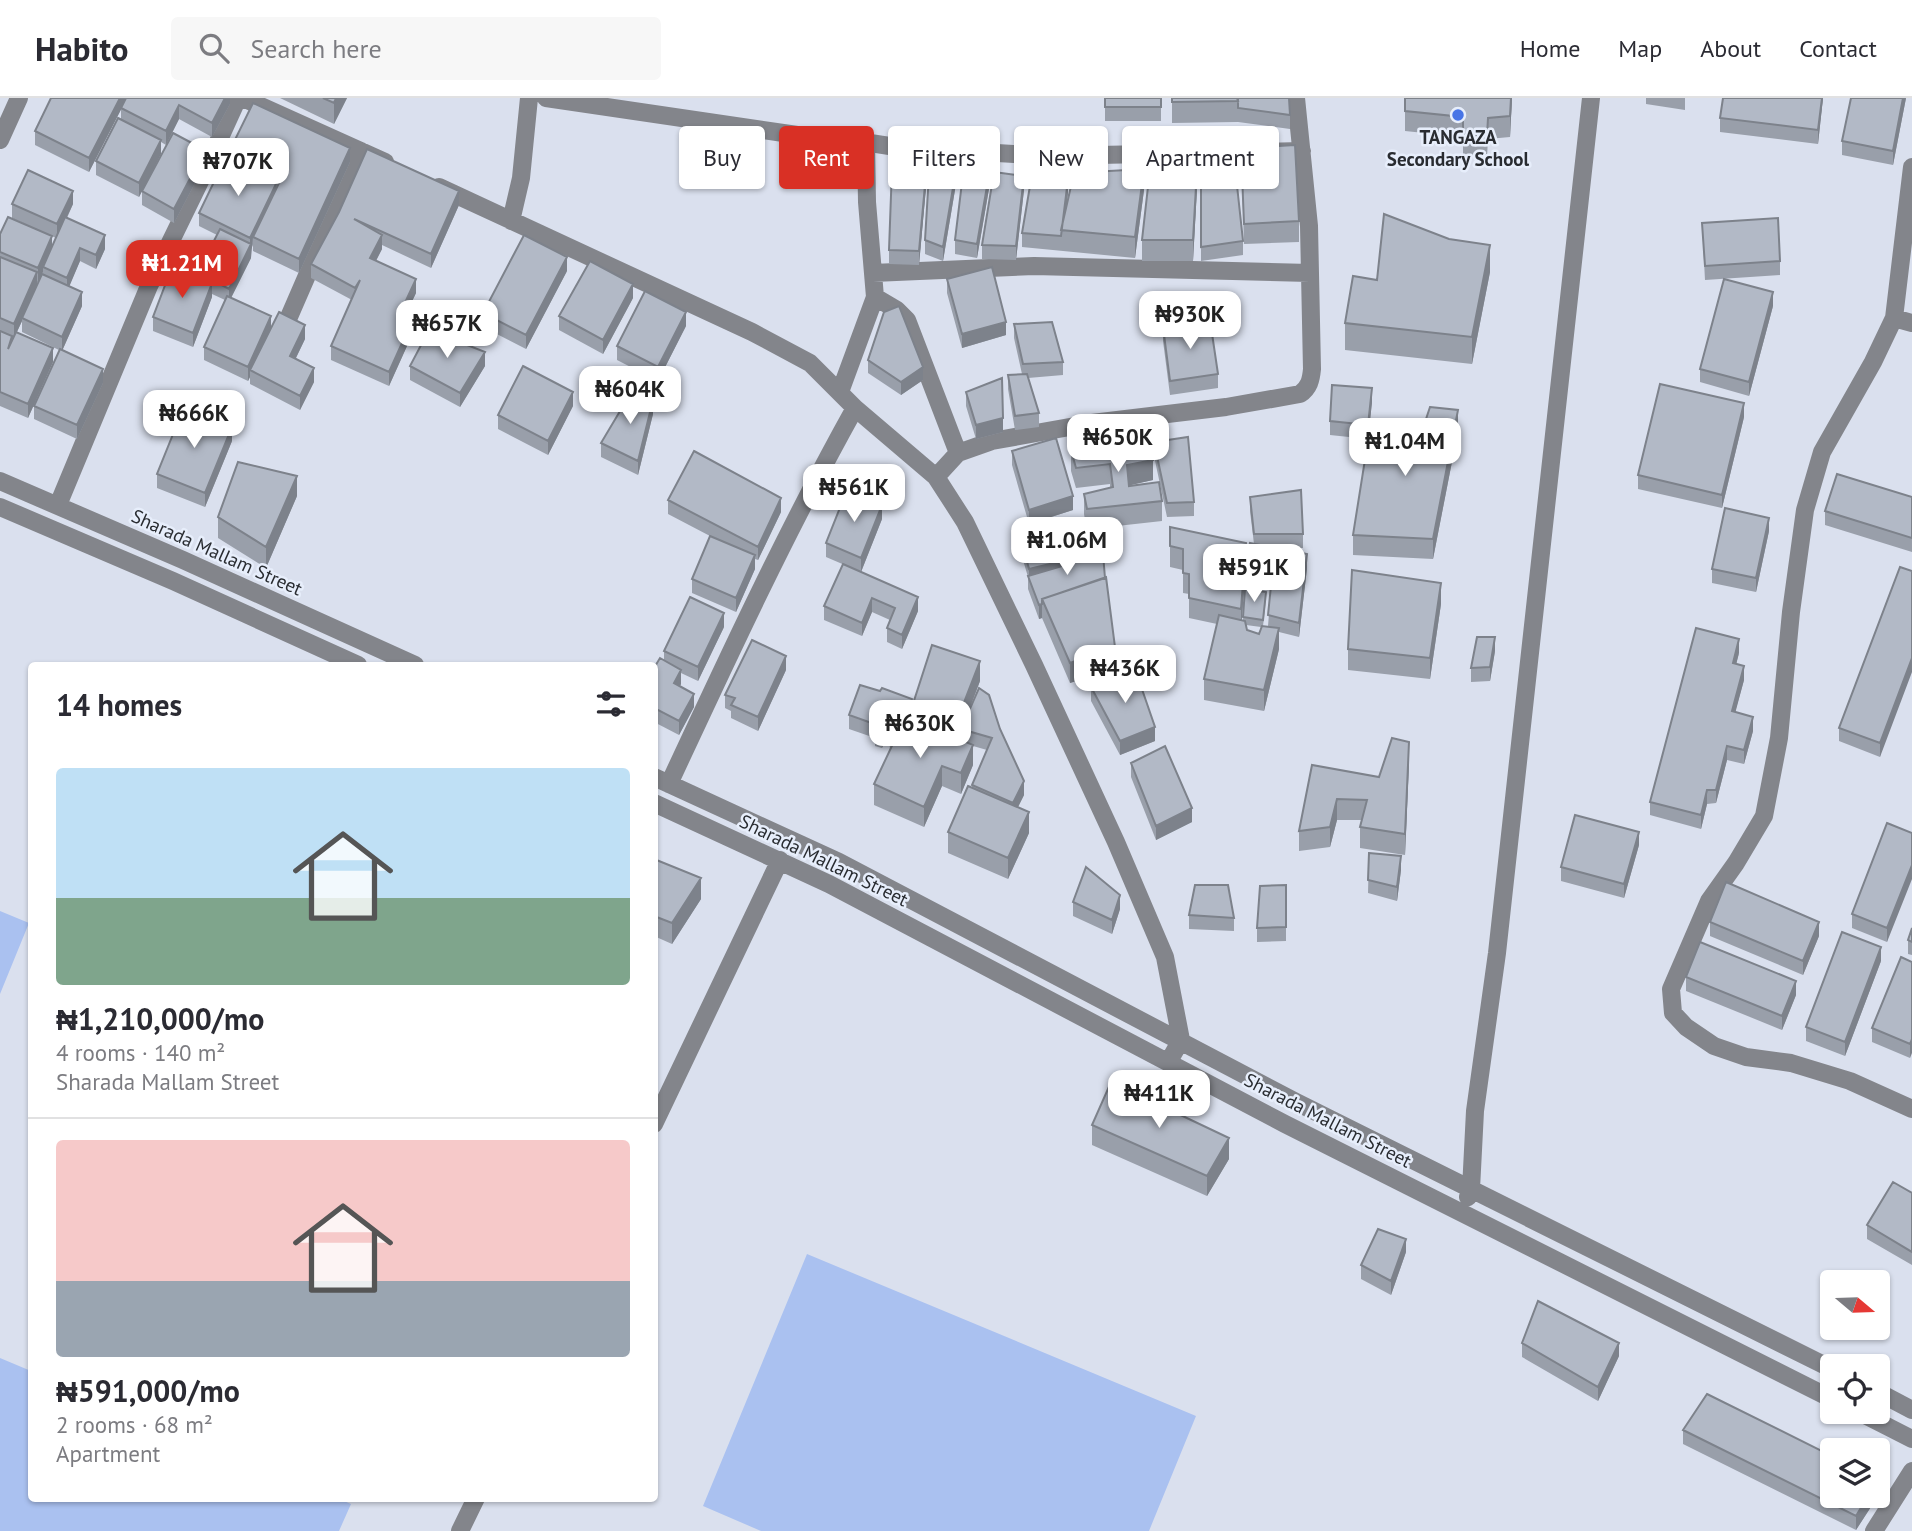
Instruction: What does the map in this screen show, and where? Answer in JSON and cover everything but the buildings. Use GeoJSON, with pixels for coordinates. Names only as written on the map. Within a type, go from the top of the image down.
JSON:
{"type":"FeatureCollection","features":[{"type":"Feature","properties":{"kind":"street"},"geometry":{"type":"LineString","coordinates":[[0,140],[19,98]]}},
{"type":"Feature","properties":{"kind":"street"},"geometry":{"type":"LineString","coordinates":[[58,505],[149,286],[240,98],[397,168]]}},
{"type":"Feature","properties":{"kind":"street"},"geometry":{"type":"LineString","coordinates":[[512,221],[522,178],[529,98]]}},
{"type":"Feature","properties":{"kind":"street"},"geometry":{"type":"LineString","coordinates":[[546,98],[779,132]]}},
{"type":"Feature","properties":{"kind":"street"},"geometry":{"type":"LineString","coordinates":[[936,478],[958,453],[992,441],[1092,423],[1226,407],[1300,394],[1308,386],[1312,369],[1309,226],[1296,98]]}},
{"type":"Feature","properties":{"kind":"street"},"geometry":{"type":"LineString","coordinates":[[1460,1213],[1471,1189],[1475,1111],[1498,939],[1591,98]]}},
{"type":"Feature","properties":{"kind":"street"},"geometry":{"type":"LineString","coordinates":[[874,143],[1048,156],[1302,151]]}},
{"type":"Feature","properties":{"kind":"street"},"geometry":{"type":"LineString","coordinates":[[289,317],[360,151]]}},
{"type":"Feature","properties":{"kind":"street"},"geometry":{"type":"LineString","coordinates":[[1912,167],[1894,318],[1873,362],[1822,452],[1805,510],[1791,612],[1779,738],[1764,816],[1709,901],[1671,989],[1673,1013],[1686,1027],[1714,1046],[1746,1057],[1791,1062],[1850,1082],[1912,1109]]}},
{"type":"Feature","properties":{"kind":"street"},"geometry":{"type":"LineString","coordinates":[[422,179],[752,332],[810,363],[855,408],[936,478],[965,522],[1116,842],[1165,957],[1181,1040],[1170,1061]]}},
{"type":"Feature","properties":{"kind":"street"},"geometry":{"type":"LineString","coordinates":[[840,392],[875,297],[867,189]]}},
{"type":"Feature","properties":{"kind":"street"},"geometry":{"type":"LineString","coordinates":[[873,273],[1034,266],[1310,273]]}},
{"type":"Feature","properties":{"kind":"street"},"geometry":{"type":"LineString","coordinates":[[875,297],[897,310],[907,320],[958,453]]}},
{"type":"Feature","properties":{"kind":"street"},"geometry":{"type":"LineString","coordinates":[[1894,318],[1912,323]]}},
{"type":"Feature","properties":{"kind":"street"},"geometry":{"type":"LineString","coordinates":[[662,780],[855,408]]}},
{"type":"Feature","properties":{"kind":"street","name":"Sharada Mallam Street"},"geometry":{"type":"LineString","coordinates":[[0,481],[408,662]]}},
{"type":"Feature","properties":{"kind":"street"},"geometry":{"type":"LineString","coordinates":[[0,507],[351,662]]}},
{"type":"Feature","properties":{"kind":"street","name":"Sharada Mallam Street"},"geometry":{"type":"LineString","coordinates":[[662,780],[839,862],[1296,1102],[1820,1363]]}},
{"type":"Feature","properties":{"kind":"street","name":"Sharada Mallam Street"},"geometry":{"type":"LineString","coordinates":[[658,805],[780,860],[1170,1061],[1285,1124],[1820,1393]]}},
{"type":"Feature","properties":{"kind":"street"},"geometry":{"type":"LineString","coordinates":[[658,1116],[780,860]]}},
{"type":"Feature","properties":{"kind":"street"},"geometry":{"type":"LineString","coordinates":[[1890,1398],[1912,1410]]}},
{"type":"Feature","properties":{"kind":"street"},"geometry":{"type":"LineString","coordinates":[[1883,1424],[1912,1439]]}},
{"type":"Feature","properties":{"kind":"street"},"geometry":{"type":"LineString","coordinates":[[1874,1531],[1912,1471]]}},
{"type":"Feature","properties":{"kind":"street"},"geometry":{"type":"LineString","coordinates":[[460,1531],[474,1502]]}},
{"type":"Feature","properties":{"kind":"shaded area"},"geometry":{"type":"Polygon","coordinates":[[[0,911],[28,923],[28,925],[0,994],[0,911]]]}},
{"type":"Feature","properties":{"kind":"shaded area"},"geometry":{"type":"Polygon","coordinates":[[[807,1254],[1196,1416],[1149,1531],[761,1531],[703,1506],[807,1254]]]}},
{"type":"Feature","properties":{"kind":"shaded area"},"geometry":{"type":"Polygon","coordinates":[[[0,1358],[28,1370],[28,1502],[351,1504],[339,1531],[0,1531],[0,1358]]]}},
{"type":"Feature","properties":{"kind":"place","name":"TANGAZA Secondary School"},"geometry":{"type":"Point","coordinates":[1458,115]}}]}
